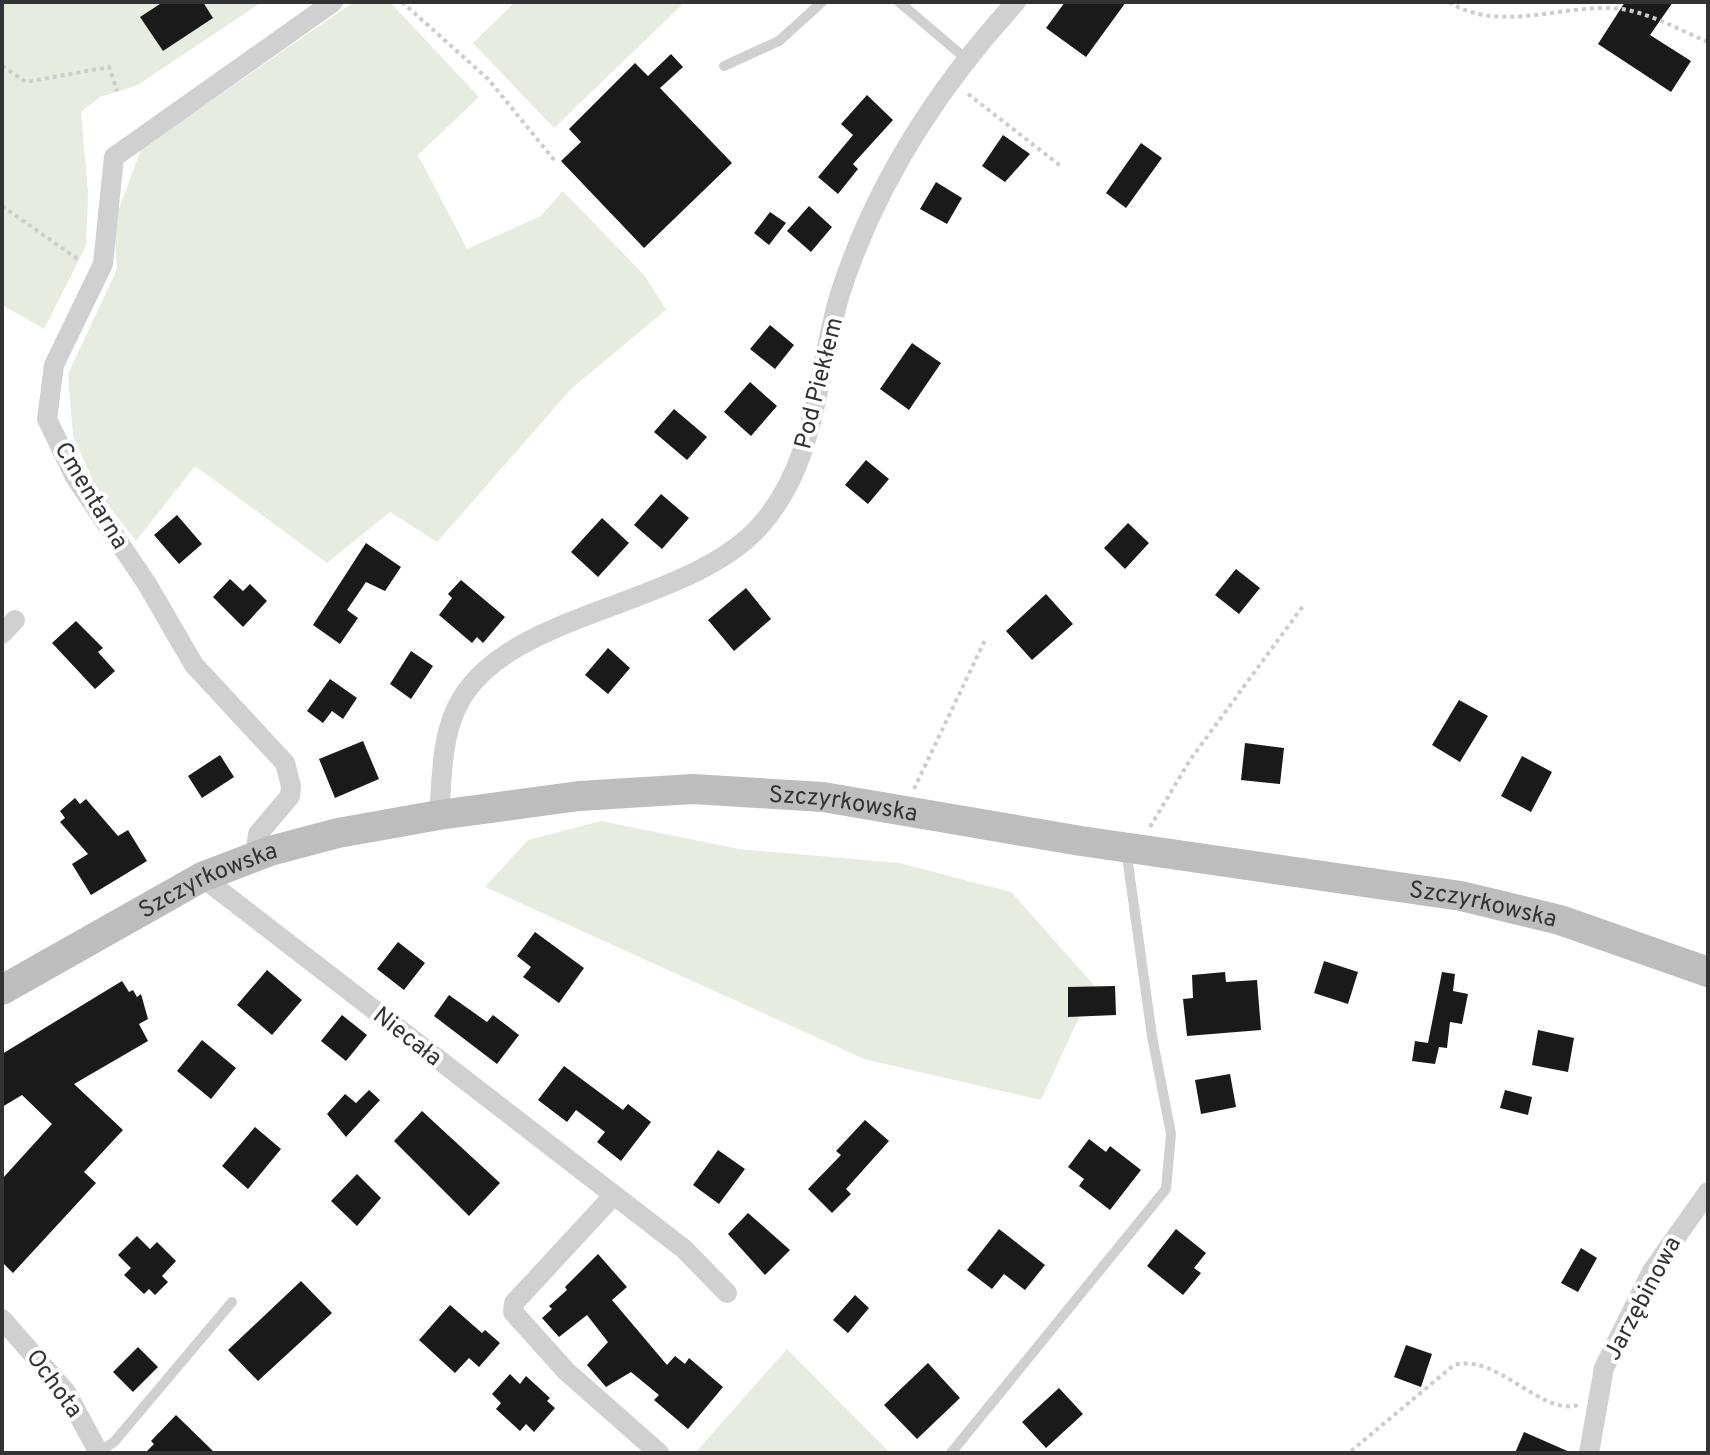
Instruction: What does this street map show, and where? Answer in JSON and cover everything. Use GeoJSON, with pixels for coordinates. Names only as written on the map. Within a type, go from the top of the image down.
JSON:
{"type":"FeatureCollection","features":[{"type":"Feature","properties":{"kind":"main road","name":"Szczyrkowska"},"geometry":{"type":"LineString","coordinates":[[2,990],[202,877],[255,856],[338,833],[439,815],[579,796],[693,789],[784,793],[905,810],[1497,903],[1594,931],[1708,972]]}},
{"type":"Feature","properties":{"kind":"street","name":"Cmentarna"},"geometry":{"type":"LineString","coordinates":[[255,856],[258,834],[290,796],[285,763],[194,665],[147,584],[75,477],[47,419],[54,365],[103,264],[114,157],[333,2]]}},
{"type":"Feature","properties":{"kind":"street","name":"Pod Piekłem"},"geometry":{"type":"LineString","coordinates":[[439,815],[447,732],[469,685],[491,664],[533,640],[691,574],[759,527],[778,502],[805,446],[840,294],[860,242],[916,131],[965,58],[1016,2]]}},
{"type":"Feature","properties":{"kind":"street","name":"Niecała"},"geometry":{"type":"LineString","coordinates":[[202,877],[684,1249],[727,1293]]}},
{"type":"Feature","properties":{"kind":"street","name":"Jarzębinowa"},"geometry":{"type":"LineString","coordinates":[[1596,1406],[1604,1368],[1652,1271],[1708,1192]]}},
{"type":"Feature","properties":{"kind":"street"},"geometry":{"type":"LineString","coordinates":[[614,1195],[514,1303],[513,1312],[566,1371],[659,1453]]}},
{"type":"Feature","properties":{"kind":"street","name":"Ochota"},"geometry":{"type":"LineString","coordinates":[[2,1319],[66,1392],[99,1452]]}},
{"type":"Feature","properties":{"kind":"street"},"geometry":{"type":"LineString","coordinates":[[1589,1453],[1596,1406]]}},
{"type":"Feature","properties":{"kind":"lane"},"geometry":{"type":"LineString","coordinates":[[724,66],[779,41],[822,2]]}},
{"type":"Feature","properties":{"kind":"lane"},"geometry":{"type":"LineString","coordinates":[[899,2],[965,58]]}},
{"type":"Feature","properties":{"kind":"lane"},"geometry":{"type":"LineString","coordinates":[[951,1453],[1166,1189],[1171,1134],[1152,1036],[1132,848]]}},
{"type":"Feature","properties":{"kind":"lane"},"geometry":{"type":"LineString","coordinates":[[99,1452],[114,1442],[232,1302]]}},
{"type":"Feature","properties":{"kind":"path"},"geometry":{"type":"LineString","coordinates":[[402,2],[488,79],[555,161]]}},
{"type":"Feature","properties":{"kind":"path"},"geometry":{"type":"LineString","coordinates":[[1449,2],[1478,16],[1507,18],[1608,8],[1630,10],[1708,42]]}},
{"type":"Feature","properties":{"kind":"path"},"geometry":{"type":"LineString","coordinates":[[2,66],[26,82],[109,67],[117,91]]}},
{"type":"Feature","properties":{"kind":"path"},"geometry":{"type":"LineString","coordinates":[[950,80],[1062,167]]}},
{"type":"Feature","properties":{"kind":"path"},"geometry":{"type":"LineString","coordinates":[[2,206],[79,260]]}},
{"type":"Feature","properties":{"kind":"path"},"geometry":{"type":"LineString","coordinates":[[1132,848],[1190,760],[1303,606]]}},
{"type":"Feature","properties":{"kind":"path"},"geometry":{"type":"LineString","coordinates":[[905,810],[985,640]]}},
{"type":"Feature","properties":{"kind":"path"},"geometry":{"type":"LineString","coordinates":[[1351,1451],[1454,1365],[1466,1362],[1480,1364],[1556,1403],[1573,1407],[1596,1406]]}},
{"type":"Feature","properties":{"kind":"shaded area"},"geometry":{"type":"Polygon","coordinates":[[[2,2],[262,2],[138,85],[100,97],[81,112],[88,192],[86,246],[44,329],[2,305],[2,2]]]}},
{"type":"Feature","properties":{"kind":"shaded area"},"geometry":{"type":"Polygon","coordinates":[[[354,2],[390,2],[479,97],[418,155],[467,249],[541,216],[563,191],[645,276],[666,310],[572,388],[437,542],[390,512],[327,563],[195,466],[136,541],[98,492],[73,436],[68,374],[117,269],[114,222],[141,149],[354,2]]]}},
{"type":"Feature","properties":{"kind":"shaded area"},"geometry":{"type":"Polygon","coordinates":[[[515,2],[685,2],[554,128],[473,43],[515,2]]]}},
{"type":"Feature","properties":{"kind":"shaded area"},"geometry":{"type":"Polygon","coordinates":[[[601,821],[739,849],[899,863],[1011,892],[1094,985],[1041,1100],[864,1059],[485,887],[528,840],[601,821]]]}},
{"type":"Feature","properties":{"kind":"shaded area"},"geometry":{"type":"Polygon","coordinates":[[[787,1349],[890,1453],[695,1453],[787,1349]]]}},
{"type":"Feature","properties":{"kind":"building"},"geometry":{"type":"Polygon","coordinates":[[[163,2],[203,2],[213,18],[163,51],[140,17],[163,2]]]}},
{"type":"Feature","properties":{"kind":"building"},"geometry":{"type":"Polygon","coordinates":[[[1065,2],[1126,2],[1086,57],[1046,28],[1065,2]]]}},
{"type":"Feature","properties":{"kind":"building"},"geometry":{"type":"Polygon","coordinates":[[[1625,2],[1673,2],[1650,35],[1691,61],[1671,92],[1598,44],[1625,2]]]}},
{"type":"Feature","properties":{"kind":"building"},"geometry":{"type":"Polygon","coordinates":[[[671,54],[683,67],[660,88],[732,163],[644,248],[561,161],[581,142],[569,129],[635,63],[648,76],[671,54]]]}},
{"type":"Feature","properties":{"kind":"building"},"geometry":{"type":"Polygon","coordinates":[[[867,95],[893,120],[853,164],[858,169],[838,194],[818,177],[853,135],[841,124],[867,95]]]}},
{"type":"Feature","properties":{"kind":"building"},"geometry":{"type":"Polygon","coordinates":[[[1003,135],[1030,154],[1005,182],[982,166],[1003,135]]]}},
{"type":"Feature","properties":{"kind":"building"},"geometry":{"type":"Polygon","coordinates":[[[1141,143],[1162,158],[1126,208],[1106,193],[1141,143]]]}},
{"type":"Feature","properties":{"kind":"building"},"geometry":{"type":"Polygon","coordinates":[[[936,182],[962,198],[947,224],[920,209],[936,182]]]}},
{"type":"Feature","properties":{"kind":"building"},"geometry":{"type":"Polygon","coordinates":[[[809,206],[832,227],[811,252],[787,231],[809,206]]]}},
{"type":"Feature","properties":{"kind":"building"},"geometry":{"type":"Polygon","coordinates":[[[770,212],[786,223],[769,245],[754,233],[770,212]]]}},
{"type":"Feature","properties":{"kind":"building"},"geometry":{"type":"Polygon","coordinates":[[[770,325],[794,345],[775,369],[750,349],[770,325]]]}},
{"type":"Feature","properties":{"kind":"building"},"geometry":{"type":"Polygon","coordinates":[[[912,343],[941,363],[909,410],[880,389],[912,343]]]}},
{"type":"Feature","properties":{"kind":"building"},"geometry":{"type":"Polygon","coordinates":[[[750,382],[777,406],[751,436],[724,412],[750,382]]]}},
{"type":"Feature","properties":{"kind":"building"},"geometry":{"type":"Polygon","coordinates":[[[674,409],[707,437],[687,460],[654,432],[674,409]]]}},
{"type":"Feature","properties":{"kind":"building"},"geometry":{"type":"Polygon","coordinates":[[[866,460],[889,479],[868,504],[845,485],[866,460]]]}},
{"type":"Feature","properties":{"kind":"building"},"geometry":{"type":"Polygon","coordinates":[[[661,494],[689,518],[662,549],[634,525],[661,494]]]}},
{"type":"Feature","properties":{"kind":"building"},"geometry":{"type":"Polygon","coordinates":[[[177,515],[202,544],[179,564],[154,535],[177,515]]]}},
{"type":"Feature","properties":{"kind":"building"},"geometry":{"type":"Polygon","coordinates":[[[602,518],[629,543],[598,577],[571,552],[602,518]]]}},
{"type":"Feature","properties":{"kind":"building"},"geometry":{"type":"Polygon","coordinates":[[[1128,523],[1149,543],[1125,569],[1104,548],[1128,523]]]}},
{"type":"Feature","properties":{"kind":"building"},"geometry":{"type":"Polygon","coordinates":[[[366,543],[401,567],[385,591],[366,582],[347,610],[358,618],[340,644],[313,625],[366,543]]]}},
{"type":"Feature","properties":{"kind":"building"},"geometry":{"type":"Polygon","coordinates":[[[1236,569],[1260,588],[1239,614],[1215,595],[1236,569]]]}},
{"type":"Feature","properties":{"kind":"building"},"geometry":{"type":"Polygon","coordinates":[[[230,579],[243,591],[250,584],[267,601],[243,627],[213,597],[230,579]]]}},
{"type":"Feature","properties":{"kind":"building"},"geometry":{"type":"Polygon","coordinates":[[[461,580],[505,617],[483,643],[477,637],[472,643],[439,615],[452,598],[448,594],[461,580]]]}},
{"type":"Feature","properties":{"kind":"building"},"geometry":{"type":"Polygon","coordinates":[[[746,588],[771,619],[734,651],[708,620],[746,588]]]}},
{"type":"Feature","properties":{"kind":"building"},"geometry":{"type":"Polygon","coordinates":[[[1046,594],[1073,624],[1032,660],[1006,631],[1046,594]]]}},
{"type":"Feature","properties":{"kind":"building"},"geometry":{"type":"Polygon","coordinates":[[[76,621],[103,648],[98,652],[115,671],[95,689],[52,643],[76,621]]]}},
{"type":"Feature","properties":{"kind":"building"},"geometry":{"type":"Polygon","coordinates":[[[608,648],[630,668],[608,694],[585,675],[608,648]]]}},
{"type":"Feature","properties":{"kind":"building"},"geometry":{"type":"Polygon","coordinates":[[[411,651],[433,666],[411,699],[390,684],[411,651]]]}},
{"type":"Feature","properties":{"kind":"building"},"geometry":{"type":"Polygon","coordinates":[[[330,679],[357,698],[343,719],[332,711],[323,723],[307,711],[330,679]]]}},
{"type":"Feature","properties":{"kind":"building"},"geometry":{"type":"Polygon","coordinates":[[[1459,700],[1488,716],[1460,762],[1432,745],[1459,700]]]}},
{"type":"Feature","properties":{"kind":"building"},"geometry":{"type":"Polygon","coordinates":[[[363,741],[379,779],[335,798],[319,759],[363,741]]]}},
{"type":"Feature","properties":{"kind":"building"},"geometry":{"type":"Polygon","coordinates":[[[1245,743],[1284,748],[1280,784],[1241,780],[1245,743]]]}},
{"type":"Feature","properties":{"kind":"building"},"geometry":{"type":"Polygon","coordinates":[[[220,755],[234,777],[202,798],[188,776],[220,755]]]}},
{"type":"Feature","properties":{"kind":"building"},"geometry":{"type":"Polygon","coordinates":[[[1522,756],[1552,772],[1531,812],[1501,796],[1522,756]]]}},
{"type":"Feature","properties":{"kind":"building"},"geometry":{"type":"Polygon","coordinates":[[[75,798],[80,804],[86,799],[118,836],[128,830],[147,861],[91,895],[72,864],[88,854],[60,822],[65,818],[60,811],[75,798]]]}},
{"type":"Feature","properties":{"kind":"building"},"geometry":{"type":"Polygon","coordinates":[[[535,932],[584,968],[559,1003],[523,977],[531,967],[517,956],[535,932]]]}},
{"type":"Feature","properties":{"kind":"building"},"geometry":{"type":"Polygon","coordinates":[[[398,942],[425,963],[404,990],[377,969],[398,942]]]}},
{"type":"Feature","properties":{"kind":"building"},"geometry":{"type":"Polygon","coordinates":[[[1324,961],[1358,972],[1348,1004],[1314,993],[1324,961]]]}},
{"type":"Feature","properties":{"kind":"building"},"geometry":{"type":"Polygon","coordinates":[[[267,970],[302,1000],[272,1035],[237,1005],[267,970]]]}},
{"type":"Feature","properties":{"kind":"building"},"geometry":{"type":"Polygon","coordinates":[[[1225,972],[1226,982],[1257,980],[1261,1030],[1187,1036],[1183,999],[1193,998],[1192,975],[1225,972]]]}},
{"type":"Feature","properties":{"kind":"building"},"geometry":{"type":"Polygon","coordinates":[[[1442,972],[1455,974],[1453,991],[1468,994],[1462,1024],[1450,1022],[1447,1048],[1439,1047],[1435,1064],[1412,1061],[1415,1041],[1428,1043],[1442,972]]]}},
{"type":"Feature","properties":{"kind":"building"},"geometry":{"type":"Polygon","coordinates":[[[122,981],[129,992],[133,990],[137,997],[141,994],[148,1019],[139,1024],[148,1041],[74,1084],[123,1130],[84,1172],[96,1183],[13,1273],[2,1262],[2,1179],[52,1124],[22,1095],[2,1107],[2,1054],[122,981]]]}},
{"type":"Feature","properties":{"kind":"building"},"geometry":{"type":"Polygon","coordinates":[[[1115,986],[1116,1015],[1068,1017],[1068,987],[1115,986]]]}},
{"type":"Feature","properties":{"kind":"building"},"geometry":{"type":"Polygon","coordinates":[[[449,995],[487,1022],[493,1015],[519,1035],[497,1064],[434,1016],[449,995]]]}},
{"type":"Feature","properties":{"kind":"building"},"geometry":{"type":"Polygon","coordinates":[[[342,1015],[367,1035],[346,1061],[321,1041],[342,1015]]]}},
{"type":"Feature","properties":{"kind":"building"},"geometry":{"type":"Polygon","coordinates":[[[1538,1030],[1574,1038],[1568,1072],[1532,1065],[1538,1030]]]}},
{"type":"Feature","properties":{"kind":"building"},"geometry":{"type":"Polygon","coordinates":[[[202,1040],[236,1068],[211,1099],[177,1071],[202,1040]]]}},
{"type":"Feature","properties":{"kind":"building"},"geometry":{"type":"Polygon","coordinates":[[[564,1066],[623,1110],[628,1104],[651,1122],[621,1161],[597,1142],[605,1132],[576,1110],[567,1122],[538,1100],[564,1066]]]}},
{"type":"Feature","properties":{"kind":"building"},"geometry":{"type":"Polygon","coordinates":[[[1230,1074],[1236,1107],[1201,1114],[1195,1080],[1230,1074]]]}},
{"type":"Feature","properties":{"kind":"building"},"geometry":{"type":"Polygon","coordinates":[[[369,1090],[380,1100],[346,1137],[327,1114],[345,1094],[356,1103],[369,1090]]]}},
{"type":"Feature","properties":{"kind":"building"},"geometry":{"type":"Polygon","coordinates":[[[1505,1090],[1532,1097],[1528,1115],[1500,1108],[1505,1090]]]}},
{"type":"Feature","properties":{"kind":"building"},"geometry":{"type":"Polygon","coordinates":[[[422,1111],[500,1183],[469,1216],[394,1141],[422,1111]]]}},
{"type":"Feature","properties":{"kind":"building"},"geometry":{"type":"Polygon","coordinates":[[[865,1120],[889,1141],[846,1189],[851,1194],[832,1213],[808,1189],[841,1155],[836,1151],[865,1120]]]}},
{"type":"Feature","properties":{"kind":"building"},"geometry":{"type":"Polygon","coordinates":[[[255,1127],[281,1149],[248,1189],[222,1166],[255,1127]]]}},
{"type":"Feature","properties":{"kind":"building"},"geometry":{"type":"Polygon","coordinates":[[[1089,1139],[1106,1152],[1110,1146],[1141,1170],[1110,1210],[1079,1186],[1084,1179],[1068,1167],[1089,1139]]]}},
{"type":"Feature","properties":{"kind":"building"},"geometry":{"type":"Polygon","coordinates":[[[718,1150],[745,1169],[719,1204],[693,1185],[718,1150]]]}},
{"type":"Feature","properties":{"kind":"building"},"geometry":{"type":"Polygon","coordinates":[[[357,1174],[381,1198],[357,1226],[331,1201],[357,1174]]]}},
{"type":"Feature","properties":{"kind":"building"},"geometry":{"type":"Polygon","coordinates":[[[748,1213],[790,1250],[765,1275],[728,1234],[748,1213]]]}},
{"type":"Feature","properties":{"kind":"building"},"geometry":{"type":"Polygon","coordinates":[[[999,1229],[1045,1265],[1025,1290],[1004,1274],[992,1289],[967,1270],[999,1229]]]}},
{"type":"Feature","properties":{"kind":"building"},"geometry":{"type":"Polygon","coordinates":[[[1176,1229],[1206,1253],[1194,1268],[1201,1273],[1183,1295],[1147,1266],[1176,1229]]]}},
{"type":"Feature","properties":{"kind":"building"},"geometry":{"type":"Polygon","coordinates":[[[137,1236],[150,1249],[157,1242],[176,1261],[162,1276],[168,1282],[155,1295],[149,1289],[144,1294],[124,1275],[131,1268],[118,1255],[137,1236]]]}},
{"type":"Feature","properties":{"kind":"building"},"geometry":{"type":"Polygon","coordinates":[[[1581,1248],[1597,1258],[1578,1292],[1561,1283],[1581,1248]]]}},
{"type":"Feature","properties":{"kind":"building"},"geometry":{"type":"Polygon","coordinates":[[[598,1254],[627,1287],[612,1300],[667,1365],[675,1356],[685,1364],[689,1358],[723,1387],[688,1429],[654,1400],[659,1395],[631,1372],[606,1387],[587,1365],[608,1342],[587,1315],[559,1337],[542,1318],[552,1309],[549,1306],[567,1290],[565,1287],[598,1254]]]}},
{"type":"Feature","properties":{"kind":"building"},"geometry":{"type":"Polygon","coordinates":[[[301,1281],[332,1313],[258,1381],[228,1350],[301,1281]]]}},
{"type":"Feature","properties":{"kind":"building"},"geometry":{"type":"Polygon","coordinates":[[[855,1295],[869,1308],[848,1333],[833,1320],[855,1295]]]}},
{"type":"Feature","properties":{"kind":"building"},"geometry":{"type":"Polygon","coordinates":[[[450,1305],[482,1333],[485,1330],[500,1343],[479,1367],[469,1358],[455,1373],[419,1340],[450,1305]]]}},
{"type":"Feature","properties":{"kind":"building"},"geometry":{"type":"Polygon","coordinates":[[[1406,1345],[1432,1354],[1421,1387],[1394,1377],[1406,1345]]]}},
{"type":"Feature","properties":{"kind":"building"},"geometry":{"type":"Polygon","coordinates":[[[138,1347],[158,1367],[133,1392],[113,1372],[138,1347]]]}},
{"type":"Feature","properties":{"kind":"building"},"geometry":{"type":"Polygon","coordinates":[[[928,1363],[960,1398],[917,1439],[884,1405],[928,1363]]]}},
{"type":"Feature","properties":{"kind":"building"},"geometry":{"type":"Polygon","coordinates":[[[510,1374],[520,1384],[526,1376],[550,1398],[547,1401],[555,1408],[534,1432],[526,1424],[520,1431],[496,1409],[501,1403],[492,1394],[510,1374]]]}},
{"type":"Feature","properties":{"kind":"building"},"geometry":{"type":"Polygon","coordinates":[[[1059,1388],[1083,1414],[1046,1448],[1022,1422],[1059,1388]]]}},
{"type":"Feature","properties":{"kind":"building"},"geometry":{"type":"Polygon","coordinates":[[[176,1415],[215,1453],[145,1453],[154,1444],[151,1441],[176,1415]]]}},
{"type":"Feature","properties":{"kind":"building"},"geometry":{"type":"Polygon","coordinates":[[[1524,1432],[1572,1453],[1515,1453],[1524,1432]]]}}]}
